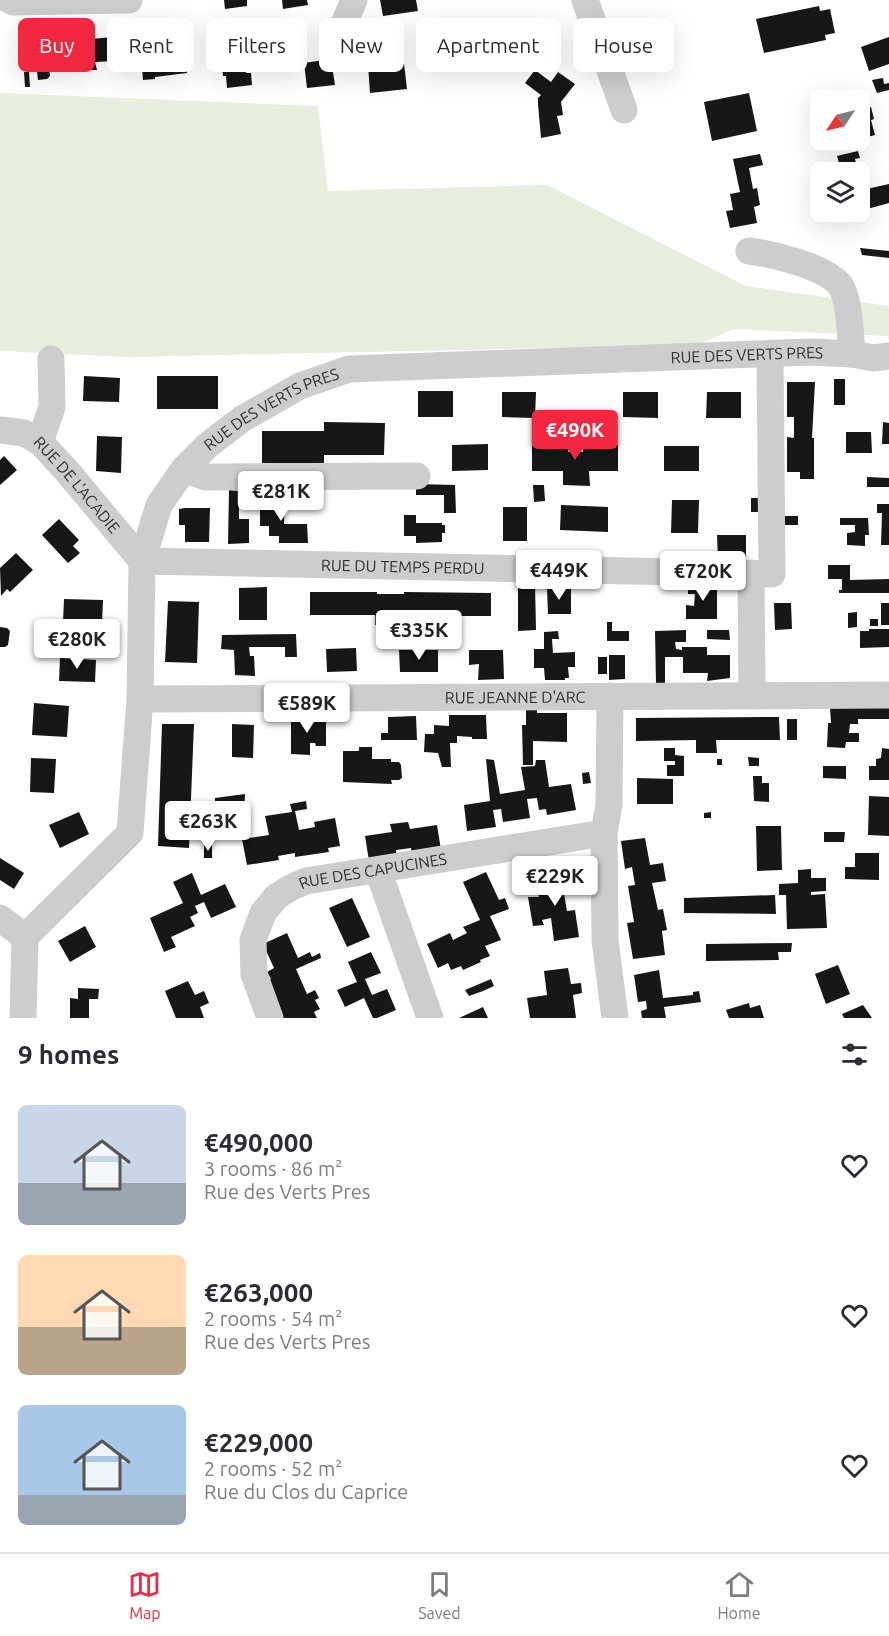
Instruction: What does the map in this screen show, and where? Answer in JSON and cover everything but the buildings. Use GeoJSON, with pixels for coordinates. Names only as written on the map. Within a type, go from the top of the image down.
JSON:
{"type":"FeatureCollection","features":[{"type":"Feature","properties":{"kind":"street"},"geometry":{"type":"LineString","coordinates":[[9,0],[13,2],[129,0]]}},
{"type":"Feature","properties":{"kind":"street"},"geometry":{"type":"LineString","coordinates":[[346,18],[354,0]]}},
{"type":"Feature","properties":{"kind":"street"},"geometry":{"type":"LineString","coordinates":[[585,0],[624,110]]}},
{"type":"Feature","properties":{"kind":"street"},"geometry":{"type":"LineString","coordinates":[[749,251],[774,254],[820,271],[841,285],[850,322],[852,354]]}},
{"type":"Feature","properties":{"kind":"street","name":"RUE DES VERTS PRES"},"geometry":{"type":"LineString","coordinates":[[25,937],[130,833],[140,699],[142,561],[159,505],[184,470],[208,445],[242,419],[300,386],[349,369],[812,352],[852,354],[874,358],[889,356]]}},
{"type":"Feature","properties":{"kind":"street"},"geometry":{"type":"LineString","coordinates":[[752,696],[762,573],[770,354]]}},
{"type":"Feature","properties":{"kind":"street"},"geometry":{"type":"LineString","coordinates":[[40,442],[52,407],[51,359]]}},
{"type":"Feature","properties":{"kind":"street","name":"RUE DE L'ACADIE"},"geometry":{"type":"LineString","coordinates":[[0,430],[24,433],[40,442],[142,561]]}},
{"type":"Feature","properties":{"kind":"street"},"geometry":{"type":"LineString","coordinates":[[184,470],[206,477],[417,476]]}},
{"type":"Feature","properties":{"kind":"street","name":"RUE DU TEMPS PERDU"},"geometry":{"type":"LineString","coordinates":[[142,561],[762,573]]}},
{"type":"Feature","properties":{"kind":"street","name":"RUE JEANNE D'ARC"},"geometry":{"type":"LineString","coordinates":[[140,699],[889,695]]}},
{"type":"Feature","properties":{"kind":"street"},"geometry":{"type":"LineString","coordinates":[[610,696],[609,805],[604,833],[605,940],[615,1018]]}},
{"type":"Feature","properties":{"kind":"street","name":"RUE DES CAPUCINES"},"geometry":{"type":"LineString","coordinates":[[270,1018],[254,974],[253,940],[263,913],[276,897],[290,888],[306,881],[604,833]]}},
{"type":"Feature","properties":{"kind":"street"},"geometry":{"type":"LineString","coordinates":[[378,870],[430,1018]]}},
{"type":"Feature","properties":{"kind":"street"},"geometry":{"type":"LineString","coordinates":[[0,918],[25,937],[23,1018]]}},
{"type":"Feature","properties":{"kind":"green space"},"geometry":{"type":"Polygon","coordinates":[[[0,93],[318,106],[328,191],[547,185],[746,286],[889,306],[889,340],[887,336],[734,329],[697,345],[129,357],[0,351],[0,93]]]}}]}
